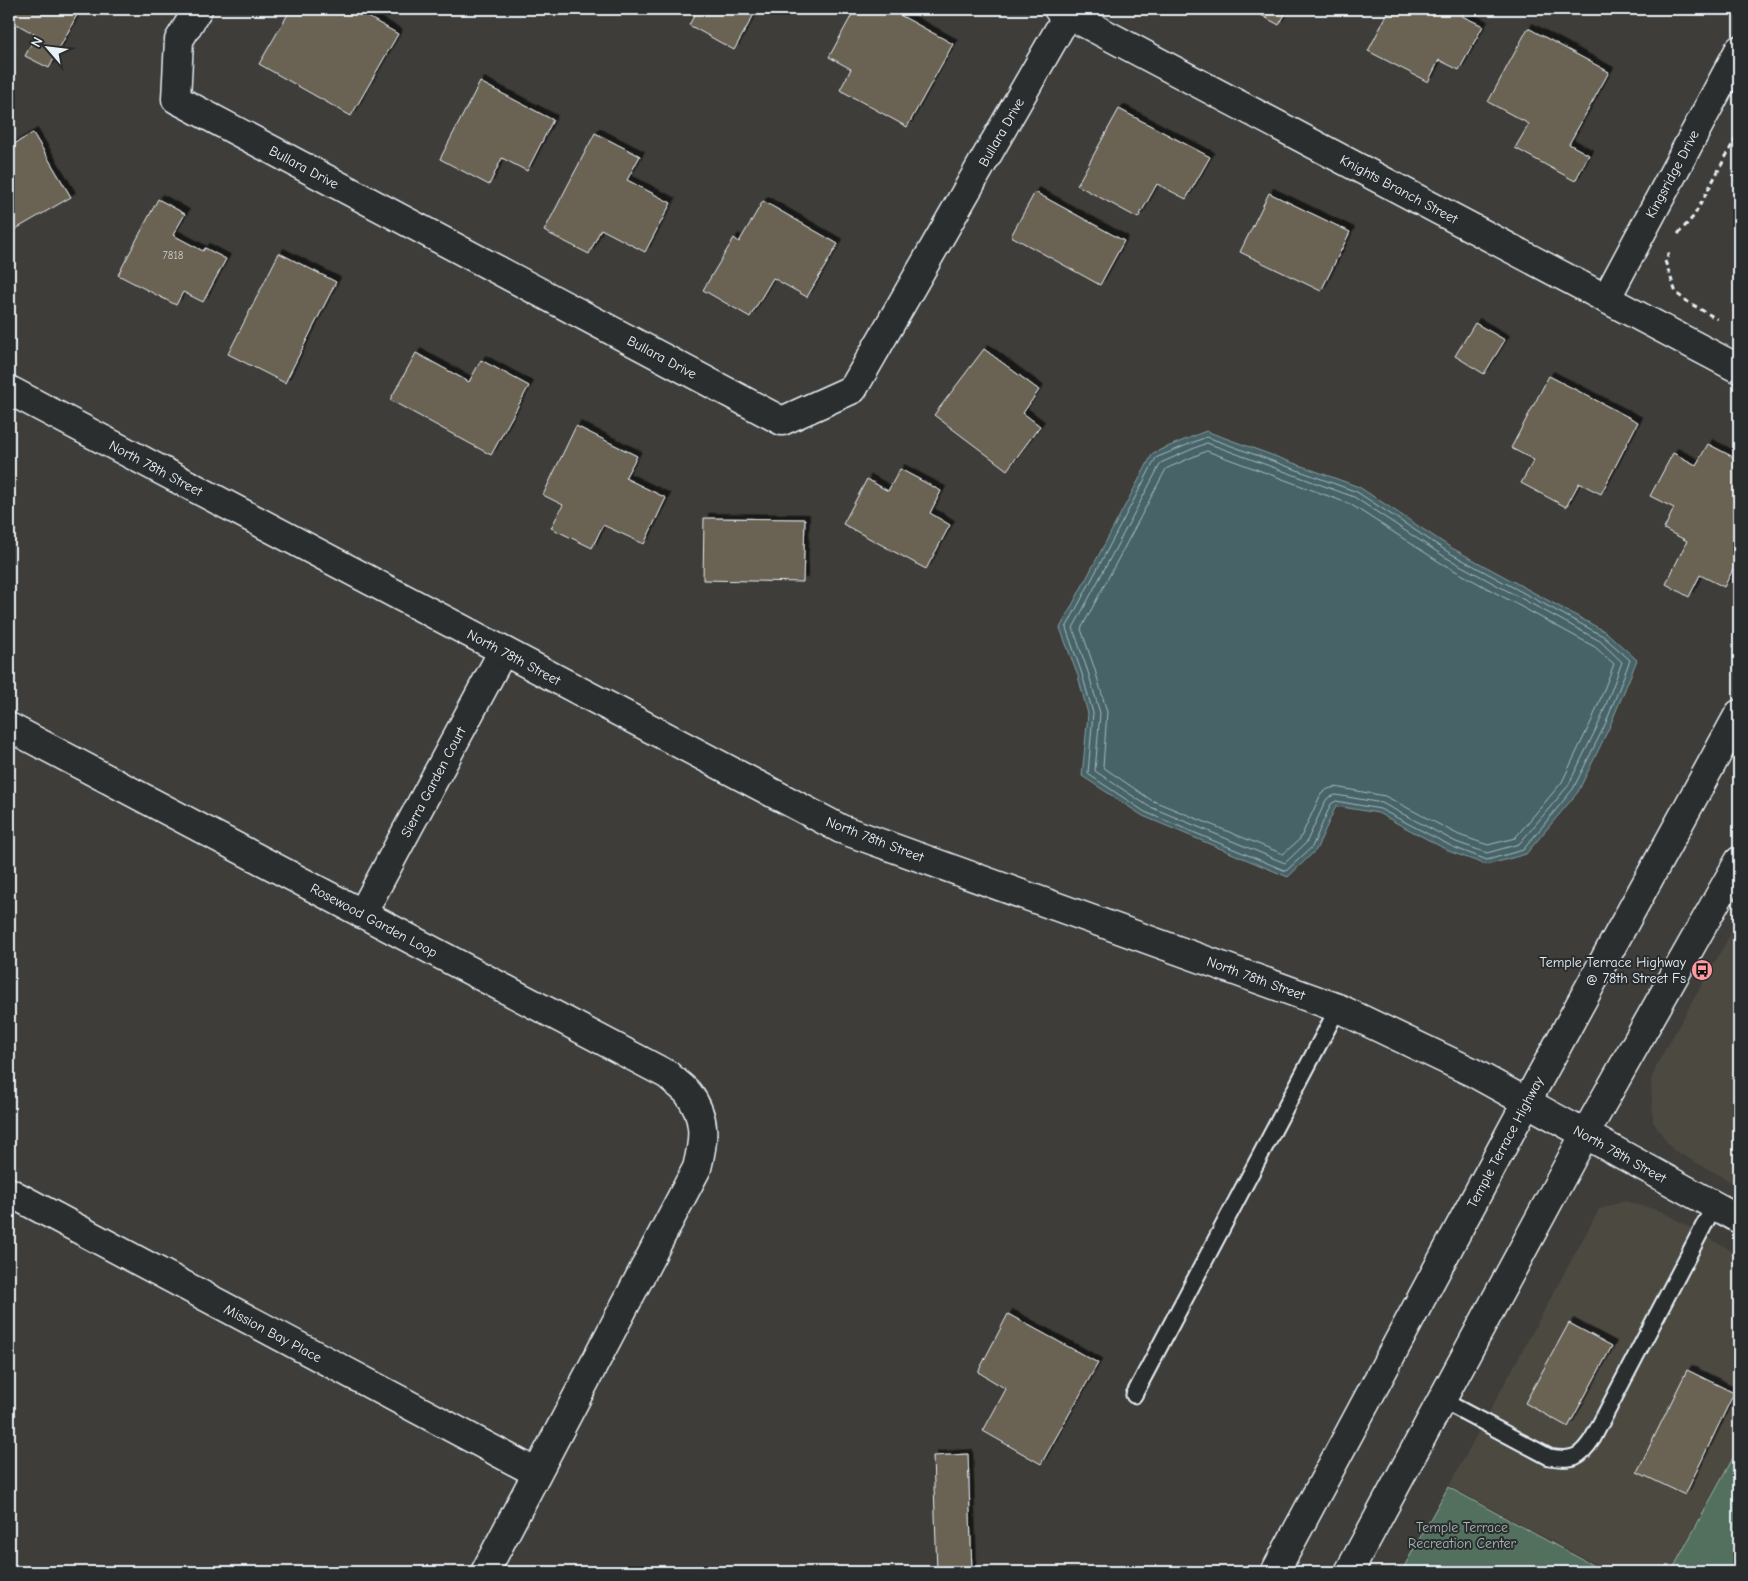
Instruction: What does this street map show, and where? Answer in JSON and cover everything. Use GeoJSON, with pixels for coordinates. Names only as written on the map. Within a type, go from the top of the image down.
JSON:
{"type":"FeatureCollection","features":[{"type":"Feature","properties":{"kind":"street","name":"Bullara Drive"},"geometry":{"type":"LineString","coordinates":[[198,9],[179,40],[176,99],[782,420],[853,389],[1063,12]]}},
{"type":"Feature","properties":{"kind":"street","name":"Knights Branch Street"},"geometry":{"type":"LineString","coordinates":[[1063,12],[1739,369]]}},
{"type":"Feature","properties":{"kind":"street","name":"Kingsridge Drive"},"geometry":{"type":"LineString","coordinates":[[1606,299],[1739,50]]}},
{"type":"Feature","properties":{"kind":"street","name":"North 78th Street"},"geometry":{"type":"LineString","coordinates":[[9,390],[841,829],[1338,1008],[1472,1072],[1739,1219]]}},
{"type":"Feature","properties":{"kind":"street","name":"Sierra Garden Court"},"geometry":{"type":"LineString","coordinates":[[362,914],[503,650]]}},
{"type":"Feature","properties":{"kind":"street","name":"Temple Terrace Highway"},"geometry":{"type":"LineString","coordinates":[[1275,1572],[1526,1103],[1739,714]]}},
{"type":"Feature","properties":{"kind":"street","name":"Rosewood Garden Loop"},"geometry":{"type":"LineString","coordinates":[[9,727],[668,1075],[688,1093],[700,1115],[703,1143],[697,1168],[537,1474],[493,1570]]}},
{"type":"Feature","properties":{"kind":"street"},"geometry":{"type":"LineString","coordinates":[[1349,1572],[1585,1134],[1739,861]]}},
{"type":"Feature","properties":{"kind":"street","name":"Mission Bay Place"},"geometry":{"type":"LineString","coordinates":[[9,1192],[537,1474]]}},
{"type":"Feature","properties":{"kind":"lane"},"geometry":{"type":"LineString","coordinates":[[1134,1395],[1338,1008]]}},
{"type":"Feature","properties":{"kind":"lane"},"geometry":{"type":"LineString","coordinates":[[1442,1400],[1549,1456],[1565,1460],[1583,1453],[1593,1438],[1714,1206]]}},
{"type":"Feature","properties":{"kind":"path"},"geometry":{"type":"LineString","coordinates":[[1674,239],[1694,216],[1739,132]]}},
{"type":"Feature","properties":{"kind":"path"},"geometry":{"type":"LineString","coordinates":[[1671,246],[1665,261],[1676,293],[1722,322]]}},
{"type":"Feature","properties":{"kind":"shaded area"},"geometry":{"type":"Polygon","coordinates":[[[1739,919],[1739,1186],[1673,1150],[1653,1122],[1651,1080],[1657,1064],[1739,919]]]}},
{"type":"Feature","properties":{"kind":"shaded area"},"geometry":{"type":"Polygon","coordinates":[[[1625,1201],[1661,1211],[1739,1255],[1739,1445],[1670,1572],[1609,1572],[1449,1486],[1599,1209],[1625,1201]]]}},
{"type":"Feature","properties":{"kind":"green space"},"geometry":{"type":"Polygon","coordinates":[[[1739,1447],[1739,1572],[1671,1572],[1739,1447]]]}},
{"type":"Feature","properties":{"kind":"green space","name":"Temple Terrace Recreation Center"},"geometry":{"type":"Polygon","coordinates":[[[1448,1487],[1605,1572],[1401,1572],[1448,1487]]]}},
{"type":"Feature","properties":{"kind":"water"},"geometry":{"type":"Polygon","coordinates":[[[1206,431],[1359,487],[1450,547],[1606,632],[1637,660],[1609,728],[1578,792],[1526,854],[1487,865],[1451,852],[1378,813],[1336,806],[1316,850],[1288,877],[1143,816],[1082,776],[1088,714],[1078,676],[1060,628],[1153,453],[1206,431]]]}},
{"type":"Feature","properties":{"kind":"building"},"geometry":{"type":"Polygon","coordinates":[[[9,9],[80,9],[49,68],[25,56],[36,35],[13,22],[9,30],[9,9]]]}},
{"type":"Feature","properties":{"kind":"building"},"geometry":{"type":"Polygon","coordinates":[[[291,9],[354,9],[398,34],[351,116],[259,64],[291,9]]]}},
{"type":"Feature","properties":{"kind":"building"},"geometry":{"type":"Polygon","coordinates":[[[698,9],[757,9],[734,50],[689,25],[698,9]]]}},
{"type":"Feature","properties":{"kind":"building"},"geometry":{"type":"Polygon","coordinates":[[[855,9],[889,9],[953,44],[907,127],[840,90],[851,69],[829,57],[855,9]]]}},
{"type":"Feature","properties":{"kind":"building"},"geometry":{"type":"Polygon","coordinates":[[[1250,9],[1288,9],[1279,25],[1250,9]]]}},
{"type":"Feature","properties":{"kind":"building"},"geometry":{"type":"Polygon","coordinates":[[[1390,9],[1465,9],[1462,16],[1483,26],[1459,70],[1439,60],[1428,82],[1368,51],[1390,9]]]}},
{"type":"Feature","properties":{"kind":"building"},"geometry":{"type":"Polygon","coordinates":[[[1528,28],[1609,72],[1569,144],[1589,155],[1575,181],[1515,148],[1529,124],[1488,102],[1528,28]]]}},
{"type":"Feature","properties":{"kind":"building"},"geometry":{"type":"Polygon","coordinates":[[[480,82],[553,120],[527,171],[502,158],[489,185],[440,159],[480,82]]]}},
{"type":"Feature","properties":{"kind":"building"},"geometry":{"type":"Polygon","coordinates":[[[1119,109],[1210,157],[1186,199],[1157,184],[1138,218],[1077,185],[1119,109]]]}},
{"type":"Feature","properties":{"kind":"building"},"geometry":{"type":"Polygon","coordinates":[[[33,133],[71,197],[9,233],[9,147],[33,133]]]}},
{"type":"Feature","properties":{"kind":"building"},"geometry":{"type":"Polygon","coordinates":[[[595,133],[640,156],[627,180],[671,203],[645,252],[601,229],[589,254],[544,231],[595,133]]]}},
{"type":"Feature","properties":{"kind":"building"},"geometry":{"type":"Polygon","coordinates":[[[1035,192],[1124,241],[1100,285],[1011,236],[1035,192]]]}},
{"type":"Feature","properties":{"kind":"building"},"geometry":{"type":"Polygon","coordinates":[[[1269,193],[1350,232],[1321,291],[1240,252],[1269,193]]]}},
{"type":"Feature","properties":{"kind":"building"},"geometry":{"type":"Polygon","coordinates":[[[158,199],[185,214],[173,235],[203,251],[205,248],[226,259],[203,302],[183,292],[176,305],[118,275],[158,199]]]}},
{"type":"Feature","properties":{"kind":"building"},"geometry":{"type":"Polygon","coordinates":[[[763,201],[838,244],[807,297],[773,278],[750,317],[703,290],[734,238],[739,242],[763,201]]]}},
{"type":"Feature","properties":{"kind":"building"},"geometry":{"type":"Polygon","coordinates":[[[279,253],[336,282],[285,383],[228,354],[279,253]]]}},
{"type":"Feature","properties":{"kind":"building"},"geometry":{"type":"Polygon","coordinates":[[[1475,323],[1505,340],[1484,374],[1455,356],[1475,323]]]}},
{"type":"Feature","properties":{"kind":"building"},"geometry":{"type":"Polygon","coordinates":[[[984,349],[1039,390],[1023,413],[1040,426],[1007,470],[934,415],[984,349]]]}},
{"type":"Feature","properties":{"kind":"building"},"geometry":{"type":"Polygon","coordinates":[[[416,353],[469,382],[481,360],[529,386],[491,455],[390,400],[416,353]]]}},
{"type":"Feature","properties":{"kind":"building"},"geometry":{"type":"Polygon","coordinates":[[[1549,376],[1638,422],[1601,494],[1579,483],[1566,507],[1521,483],[1534,460],[1511,448],[1549,376]]]}},
{"type":"Feature","properties":{"kind":"building"},"geometry":{"type":"Polygon","coordinates":[[[576,426],[637,456],[625,478],[666,498],[644,544],[603,525],[592,548],[551,528],[563,505],[543,495],[576,426]]]}},
{"type":"Feature","properties":{"kind":"building"},"geometry":{"type":"Polygon","coordinates":[[[1708,444],[1739,460],[1739,558],[1724,587],[1700,575],[1689,597],[1666,584],[1687,541],[1664,529],[1674,508],[1650,496],[1673,453],[1696,465],[1708,444]]]}},
{"type":"Feature","properties":{"kind":"building"},"geometry":{"type":"Polygon","coordinates":[[[900,469],[941,491],[930,513],[950,525],[926,569],[843,524],[867,479],[888,491],[900,469]]]}},
{"type":"Feature","properties":{"kind":"building"},"geometry":{"type":"Polygon","coordinates":[[[704,518],[805,519],[803,582],[703,580],[704,518]]]}},
{"type":"Feature","properties":{"kind":"building"},"geometry":{"type":"Polygon","coordinates":[[[1008,1314],[1098,1363],[1041,1464],[983,1431],[1006,1389],[978,1372],[1008,1314]]]}},
{"type":"Feature","properties":{"kind":"building"},"geometry":{"type":"Polygon","coordinates":[[[1569,1323],[1612,1346],[1568,1427],[1525,1403],[1569,1323]]]}},
{"type":"Feature","properties":{"kind":"building"},"geometry":{"type":"Polygon","coordinates":[[[1687,1370],[1734,1393],[1685,1495],[1637,1472],[1687,1370]]]}},
{"type":"Feature","properties":{"kind":"building"},"geometry":{"type":"Polygon","coordinates":[[[968,1454],[972,1572],[937,1572],[933,1456],[968,1454]]]}},
{"type":"Feature","properties":{"kind":"place","name":"Temple Terrace Highway @ 78th Street Fs"},"geometry":{"type":"Point","coordinates":[1702,970]}}]}
